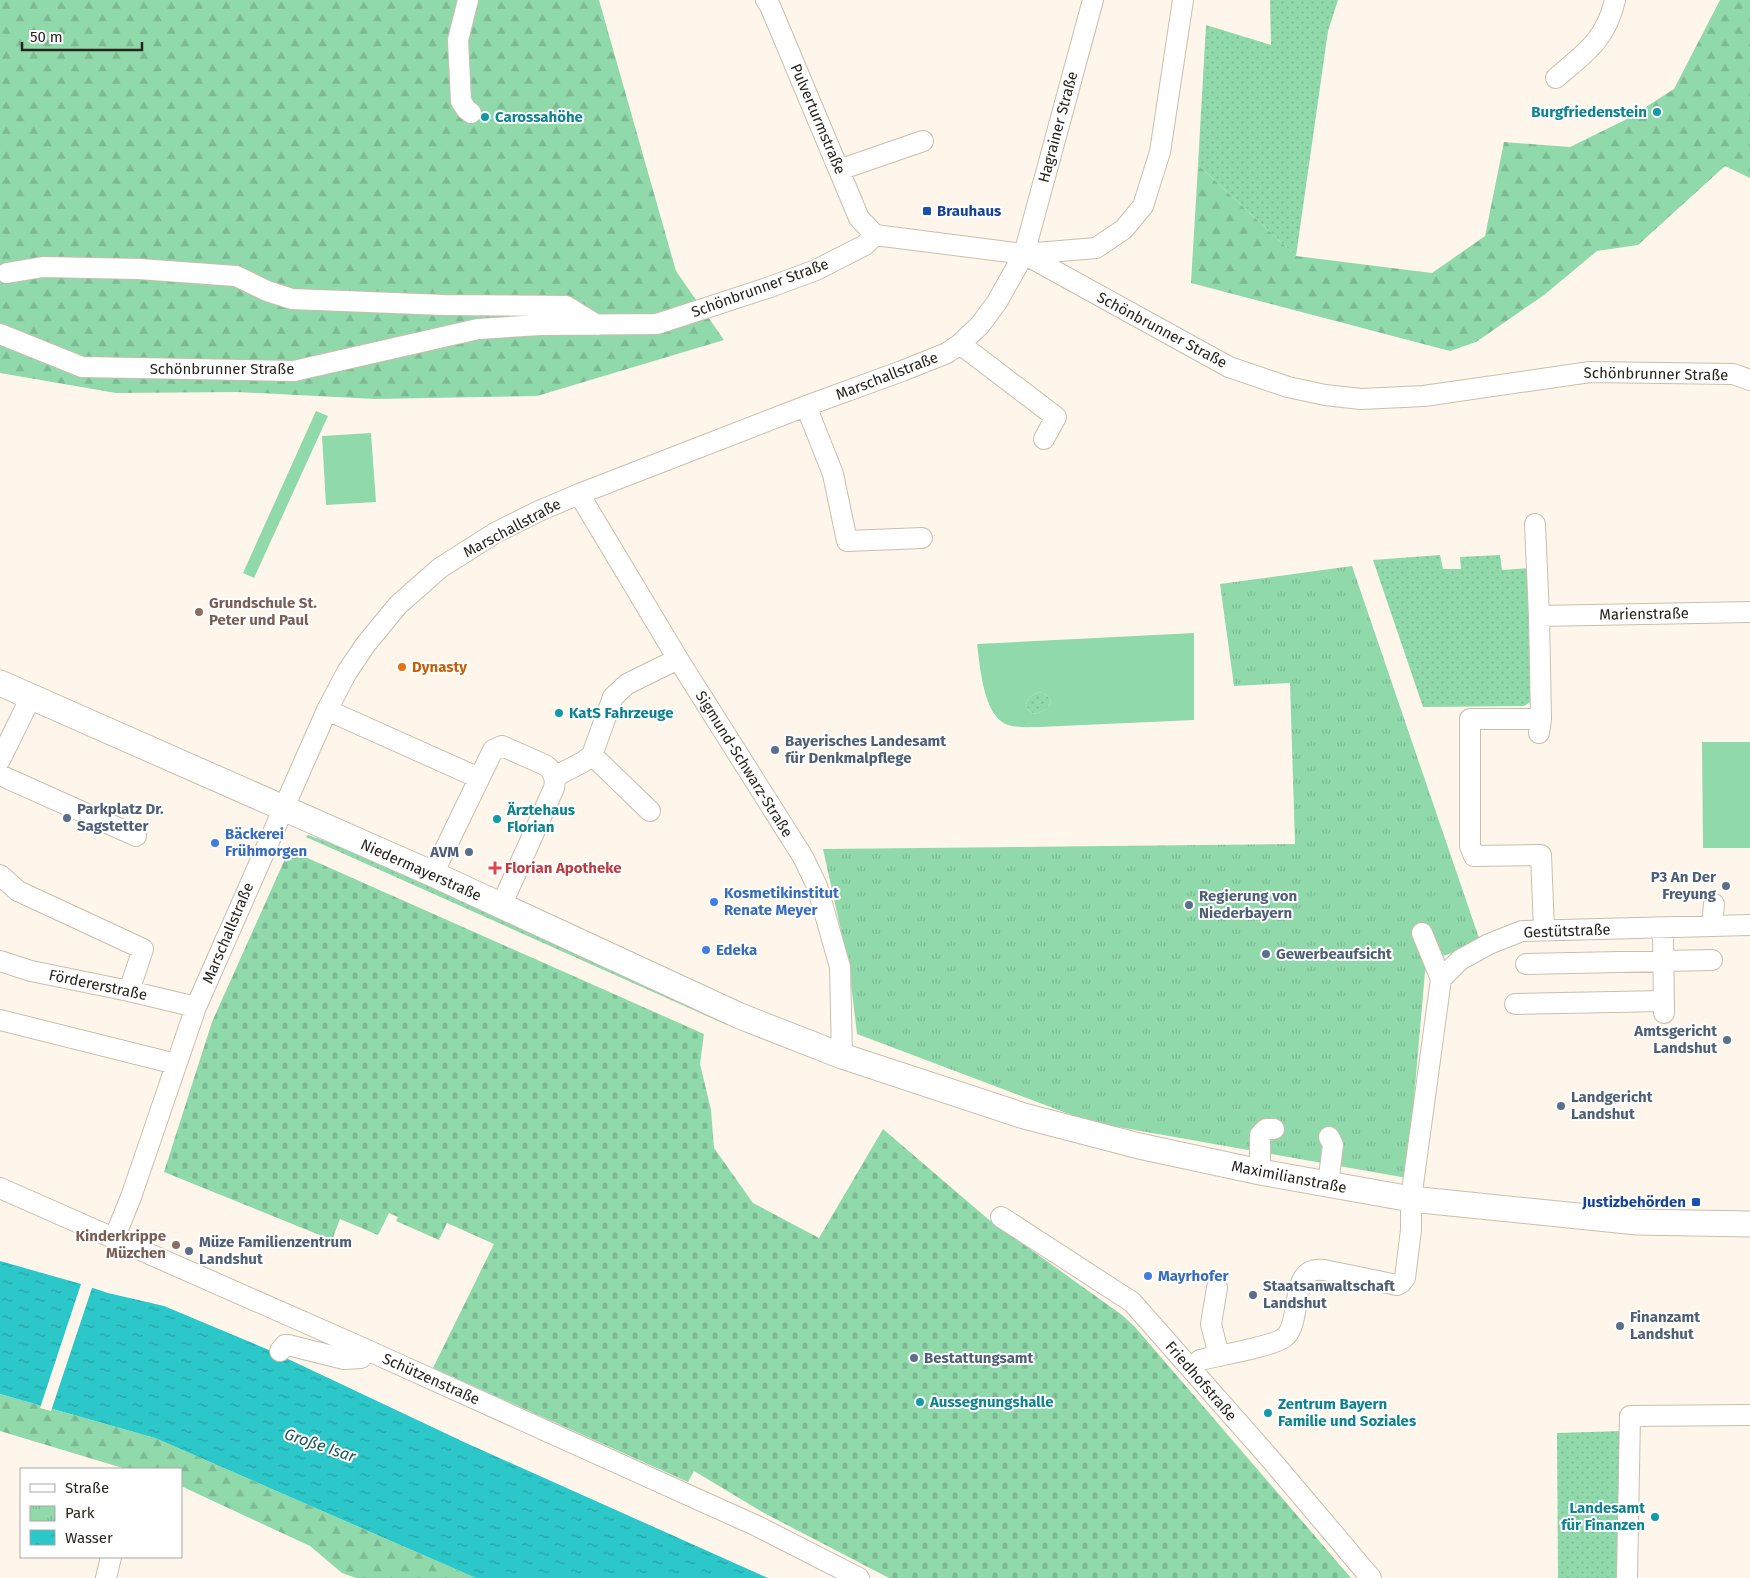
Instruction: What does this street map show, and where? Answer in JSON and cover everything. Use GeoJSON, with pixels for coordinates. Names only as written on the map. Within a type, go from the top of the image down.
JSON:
{"type":"FeatureCollection","features":[{"type":"Feature","properties":{"kind":"main road","name":"Niedermayerstraße"},"geometry":{"type":"LineString","coordinates":[[0,683],[432,874],[732,1012],[842,1056]]}},
{"type":"Feature","properties":{"kind":"main road","name":"Maximilianstraße"},"geometry":{"type":"LineString","coordinates":[[842,1056],[1024,1116],[1139,1146],[1260,1172],[1411,1199],[1637,1222],[1750,1224]]}},
{"type":"Feature","properties":{"kind":"street"},"geometry":{"type":"LineString","coordinates":[[468,0],[458,40],[462,102],[471,113]]}},
{"type":"Feature","properties":{"kind":"street","name":"Pulverturmstraße"},"geometry":{"type":"LineString","coordinates":[[766,0],[859,218],[875,236]]}},
{"type":"Feature","properties":{"kind":"street","name":"Hagrainer Straße"},"geometry":{"type":"LineString","coordinates":[[1024,254],[1093,0]]}},
{"type":"Feature","properties":{"kind":"street"},"geometry":{"type":"LineString","coordinates":[[1024,254],[1096,248],[1124,229],[1143,206],[1160,152],[1183,0]]}},
{"type":"Feature","properties":{"kind":"street"},"geometry":{"type":"LineString","coordinates":[[1556,78],[1596,42],[1604,31],[1616,0]]}},
{"type":"Feature","properties":{"kind":"street"},"geometry":{"type":"LineString","coordinates":[[839,170],[923,141]]}},
{"type":"Feature","properties":{"kind":"street","name":"Schönbrunner Straße"},"geometry":{"type":"LineString","coordinates":[[0,334],[82,367],[294,371],[478,330],[540,325],[657,324],[816,270],[865,245],[875,236],[1024,254],[1229,367],[1288,387],[1325,395],[1361,399],[1424,396],[1590,372],[1742,377]]}},
{"type":"Feature","properties":{"kind":"street","name":"Marschallstraße"},"geometry":{"type":"LineString","coordinates":[[114,1239],[131,1197],[196,1007],[248,885],[284,809],[302,763],[337,688],[366,644],[398,605],[440,568],[496,533],[538,511],[947,353],[960,344],[980,325],[997,302],[1024,254]]}},
{"type":"Feature","properties":{"kind":"street"},"geometry":{"type":"LineString","coordinates":[[7,273],[43,267],[139,269],[236,276],[267,291],[292,299],[454,305],[566,306],[597,325]]}},
{"type":"Feature","properties":{"kind":"street"},"geometry":{"type":"LineString","coordinates":[[960,344],[1056,417],[1044,439]]}},
{"type":"Feature","properties":{"kind":"street"},"geometry":{"type":"LineString","coordinates":[[806,406],[833,474],[847,542],[922,538]]}},
{"type":"Feature","properties":{"kind":"street","name":"Sigmund-Schwarz-Straße"},"geometry":{"type":"LineString","coordinates":[[579,494],[678,659],[803,857],[817,886],[840,967],[842,1056]]}},
{"type":"Feature","properties":{"kind":"street"},"geometry":{"type":"LineString","coordinates":[[1535,524],[1539,616],[1540,726],[1470,718],[1470,846],[1474,856],[1541,855],[1544,929]]}},
{"type":"Feature","properties":{"kind":"street","name":"Marienstraße"},"geometry":{"type":"LineString","coordinates":[[1539,616],[1750,612]]}},
{"type":"Feature","properties":{"kind":"street"},"geometry":{"type":"LineString","coordinates":[[554,777],[584,762],[592,755],[612,697],[627,684],[678,659]]}},
{"type":"Feature","properties":{"kind":"street"},"geometry":{"type":"LineString","coordinates":[[0,760],[31,698]]}},
{"type":"Feature","properties":{"kind":"street"},"geometry":{"type":"LineString","coordinates":[[327,710],[479,778]]}},
{"type":"Feature","properties":{"kind":"street"},"geometry":{"type":"LineString","coordinates":[[432,874],[492,750],[500,746],[545,765],[549,767],[554,777],[554,788],[501,906]]}},
{"type":"Feature","properties":{"kind":"street"},"geometry":{"type":"LineString","coordinates":[[592,755],[650,811]]}},
{"type":"Feature","properties":{"kind":"street"},"geometry":{"type":"LineString","coordinates":[[0,775],[136,836]]}},
{"type":"Feature","properties":{"kind":"street"},"geometry":{"type":"LineString","coordinates":[[0,875],[18,891],[143,949],[129,991]]}},
{"type":"Feature","properties":{"kind":"street"},"geometry":{"type":"LineString","coordinates":[[1712,926],[1714,904]]}},
{"type":"Feature","properties":{"kind":"street","name":"Gestütstraße"},"geometry":{"type":"LineString","coordinates":[[1441,979],[1460,960],[1489,944],[1522,931],[1750,925]]}},
{"type":"Feature","properties":{"kind":"street"},"geometry":{"type":"LineString","coordinates":[[1515,1004],[1664,1007],[1663,928]]}},
{"type":"Feature","properties":{"kind":"street"},"geometry":{"type":"LineString","coordinates":[[1191,1369],[1200,1360],[1274,1343],[1286,1336],[1292,1323],[1302,1280],[1310,1271],[1315,1269],[1397,1285],[1401,1283],[1406,1272],[1411,1230],[1411,1199],[1441,979],[1422,933]]}},
{"type":"Feature","properties":{"kind":"street"},"geometry":{"type":"LineString","coordinates":[[1526,964],[1712,960]]}},
{"type":"Feature","properties":{"kind":"street","name":"Fördererstraße"},"geometry":{"type":"LineString","coordinates":[[0,961],[31,971],[196,1007]]}},
{"type":"Feature","properties":{"kind":"street"},"geometry":{"type":"LineString","coordinates":[[0,1020],[176,1064]]}},
{"type":"Feature","properties":{"kind":"street"},"geometry":{"type":"LineString","coordinates":[[1260,1172],[1260,1135],[1266,1129],[1274,1129]]}},
{"type":"Feature","properties":{"kind":"street"},"geometry":{"type":"LineString","coordinates":[[1328,1184],[1333,1145],[1329,1137]]}},
{"type":"Feature","properties":{"kind":"street","name":"Schützenstraße"},"geometry":{"type":"LineString","coordinates":[[0,1188],[358,1346],[757,1526],[859,1578]]}},
{"type":"Feature","properties":{"kind":"street","name":"Friedhofstraße"},"geometry":{"type":"LineString","coordinates":[[1001,1217],[1132,1302],[1372,1578]]}},
{"type":"Feature","properties":{"kind":"street"},"geometry":{"type":"LineString","coordinates":[[1217,1288],[1211,1324],[1219,1356]]}},
{"type":"Feature","properties":{"kind":"street"},"geometry":{"type":"LineString","coordinates":[[280,1351],[285,1345],[288,1345],[344,1359],[361,1358]]}},
{"type":"Feature","properties":{"kind":"street"},"geometry":{"type":"LineString","coordinates":[[1627,1578],[1630,1416],[1750,1415]]}},
{"type":"Feature","properties":{"kind":"street"},"geometry":{"type":"LineString","coordinates":[[106,1578],[111,1558]]}},
{"type":"Feature","properties":{"kind":"green space"},"geometry":{"type":"Polygon","coordinates":[[[0,0],[599,0],[676,271],[724,340],[537,396],[375,399],[237,392],[116,393],[0,373],[0,0]]]}},
{"type":"Feature","properties":{"kind":"green space"},"geometry":{"type":"Polygon","coordinates":[[[1270,0],[1338,0],[1328,31],[1296,256],[1198,165],[1206,25],[1271,45],[1270,0]]]}},
{"type":"Feature","properties":{"kind":"green space"},"geometry":{"type":"Polygon","coordinates":[[[1720,0],[1750,0],[1750,178],[1725,166],[1638,245],[1597,251],[1544,295],[1476,342],[1450,351],[1191,283],[1198,165],[1296,256],[1432,273],[1485,236],[1504,142],[1570,147],[1627,119],[1674,89],[1720,0]]]}},
{"type":"Feature","properties":{"kind":"green space"},"geometry":{"type":"Polygon","coordinates":[[[316,411],[328,416],[254,578],[243,573],[316,411]]]}},
{"type":"Feature","properties":{"kind":"green space"},"geometry":{"type":"Polygon","coordinates":[[[371,433],[376,502],[326,505],[322,436],[371,433]]]}},
{"type":"Feature","properties":{"kind":"green space"},"geometry":{"type":"Polygon","coordinates":[[[1440,555],[1443,569],[1461,569],[1460,557],[1500,555],[1502,570],[1531,568],[1532,701],[1524,706],[1423,707],[1373,560],[1440,555]]]}},
{"type":"Feature","properties":{"kind":"green space"},"geometry":{"type":"Polygon","coordinates":[[[1352,566],[1481,944],[1426,961],[1407,1178],[1090,1122],[857,1034],[849,967],[823,849],[1295,844],[1290,683],[1234,686],[1220,584],[1352,566]]]}},
{"type":"Feature","properties":{"kind":"green space"},"geometry":{"type":"Polygon","coordinates":[[[1194,633],[1194,720],[1039,727],[1008,725],[993,712],[988,701],[984,689],[977,644],[1194,633]],[[1039,692],[1029,699],[1026,706],[1029,711],[1035,714],[1046,710],[1051,702],[1045,694],[1039,692]]]}},
{"type":"Feature","properties":{"kind":"green space"},"geometry":{"type":"Polygon","coordinates":[[[1039,692],[1047,696],[1051,702],[1046,710],[1035,714],[1029,711],[1026,706],[1030,697],[1039,692]]]}},
{"type":"Feature","properties":{"kind":"green space"},"geometry":{"type":"Polygon","coordinates":[[[1702,742],[1750,742],[1750,848],[1703,848],[1702,742]]]}},
{"type":"Feature","properties":{"kind":"green space"},"geometry":{"type":"Polygon","coordinates":[[[308,835],[345,848],[729,1022],[727,1025],[306,837],[308,835]]]}},
{"type":"Feature","properties":{"kind":"green space"},"geometry":{"type":"Polygon","coordinates":[[[294,852],[704,1034],[700,1064],[711,1110],[714,1148],[753,1203],[819,1238],[883,1129],[988,1219],[1122,1315],[1135,1327],[1351,1578],[889,1578],[764,1513],[694,1471],[688,1482],[433,1368],[494,1244],[447,1223],[439,1240],[396,1221],[398,1217],[389,1213],[378,1235],[340,1219],[332,1240],[164,1172],[212,1022],[285,859],[294,852]]]}},
{"type":"Feature","properties":{"kind":"green space"},"geometry":{"type":"Polygon","coordinates":[[[0,1394],[155,1438],[476,1578],[356,1578],[342,1573],[310,1546],[182,1486],[182,1468],[123,1468],[0,1431],[0,1394]]]}},
{"type":"Feature","properties":{"kind":"green space"},"geometry":{"type":"Polygon","coordinates":[[[1621,1431],[1621,1578],[1558,1578],[1557,1433],[1621,1431]]]}},
{"type":"Feature","properties":{"kind":"water","name":"Große Isar"},"geometry":{"type":"Polygon","coordinates":[[[0,1261],[108,1293],[164,1306],[269,1350],[466,1443],[768,1578],[476,1578],[155,1438],[0,1394],[0,1261]]]}},
{"type":"Feature","properties":{"kind":"pier"},"geometry":{"type":"Polygon","coordinates":[[[82,1281],[93,1285],[51,1411],[40,1408],[82,1281]]]}},
{"type":"Feature","properties":{"kind":"place","name":"Burgfriedenstein"},"geometry":{"type":"Point","coordinates":[1657,112]}},
{"type":"Feature","properties":{"kind":"place","name":"Carossahöhe"},"geometry":{"type":"Point","coordinates":[485,117]}},
{"type":"Feature","properties":{"kind":"place","name":"Brauhaus"},"geometry":{"type":"Point","coordinates":[927,211]}},
{"type":"Feature","properties":{"kind":"place","name":"Grundschule St. Peter und Paul"},"geometry":{"type":"Point","coordinates":[199,612]}},
{"type":"Feature","properties":{"kind":"place","name":"Dynasty"},"geometry":{"type":"Point","coordinates":[402,667]}},
{"type":"Feature","properties":{"kind":"place","name":"KatS Fahrzeuge"},"geometry":{"type":"Point","coordinates":[559,713]}},
{"type":"Feature","properties":{"kind":"place","name":"Bayerisches Landesamt für Denkmalpflege"},"geometry":{"type":"Point","coordinates":[775,750]}},
{"type":"Feature","properties":{"kind":"place","name":"Parkplatz Dr. Sagstetter"},"geometry":{"type":"Point","coordinates":[67,818]}},
{"type":"Feature","properties":{"kind":"place","name":"Ärztehaus Florian"},"geometry":{"type":"Point","coordinates":[497,819]}},
{"type":"Feature","properties":{"kind":"place","name":"Bäckerei Frühmorgen"},"geometry":{"type":"Point","coordinates":[215,843]}},
{"type":"Feature","properties":{"kind":"place","name":"AVM"},"geometry":{"type":"Point","coordinates":[469,852]}},
{"type":"Feature","properties":{"kind":"place","name":"Florian Apotheke"},"geometry":{"type":"Point","coordinates":[495,868]}},
{"type":"Feature","properties":{"kind":"place","name":"P3 An Der Freyung"},"geometry":{"type":"Point","coordinates":[1726,886]}},
{"type":"Feature","properties":{"kind":"place","name":"Kosmetikinstitut Renate Meyer"},"geometry":{"type":"Point","coordinates":[714,902]}},
{"type":"Feature","properties":{"kind":"place","name":"Regierung von Niederbayern"},"geometry":{"type":"Point","coordinates":[1189,905]}},
{"type":"Feature","properties":{"kind":"place","name":"Edeka"},"geometry":{"type":"Point","coordinates":[706,950]}},
{"type":"Feature","properties":{"kind":"place","name":"Gewerbeaufsicht"},"geometry":{"type":"Point","coordinates":[1266,954]}},
{"type":"Feature","properties":{"kind":"place","name":"Amtsgericht Landshut"},"geometry":{"type":"Point","coordinates":[1727,1040]}},
{"type":"Feature","properties":{"kind":"place","name":"Landgericht Landshut"},"geometry":{"type":"Point","coordinates":[1561,1106]}},
{"type":"Feature","properties":{"kind":"place","name":"Justizbehörden"},"geometry":{"type":"Point","coordinates":[1696,1202]}},
{"type":"Feature","properties":{"kind":"place","name":"Kinderkrippe Müzchen"},"geometry":{"type":"Point","coordinates":[176,1245]}},
{"type":"Feature","properties":{"kind":"place","name":"Müze Familienzentrum Landshut"},"geometry":{"type":"Point","coordinates":[189,1251]}},
{"type":"Feature","properties":{"kind":"place","name":"Mayrhofer"},"geometry":{"type":"Point","coordinates":[1148,1276]}},
{"type":"Feature","properties":{"kind":"place","name":"Staatsanwaltschaft Landshut"},"geometry":{"type":"Point","coordinates":[1253,1295]}},
{"type":"Feature","properties":{"kind":"place","name":"Finanzamt Landshut"},"geometry":{"type":"Point","coordinates":[1620,1326]}},
{"type":"Feature","properties":{"kind":"place","name":"Bestattungsamt"},"geometry":{"type":"Point","coordinates":[914,1358]}},
{"type":"Feature","properties":{"kind":"place","name":"Aussegnungshalle"},"geometry":{"type":"Point","coordinates":[920,1402]}},
{"type":"Feature","properties":{"kind":"place","name":"Zentrum Bayern Familie und Soziales"},"geometry":{"type":"Point","coordinates":[1268,1413]}},
{"type":"Feature","properties":{"kind":"place","name":"Landesamt für Finanzen"},"geometry":{"type":"Point","coordinates":[1655,1517]}}]}
